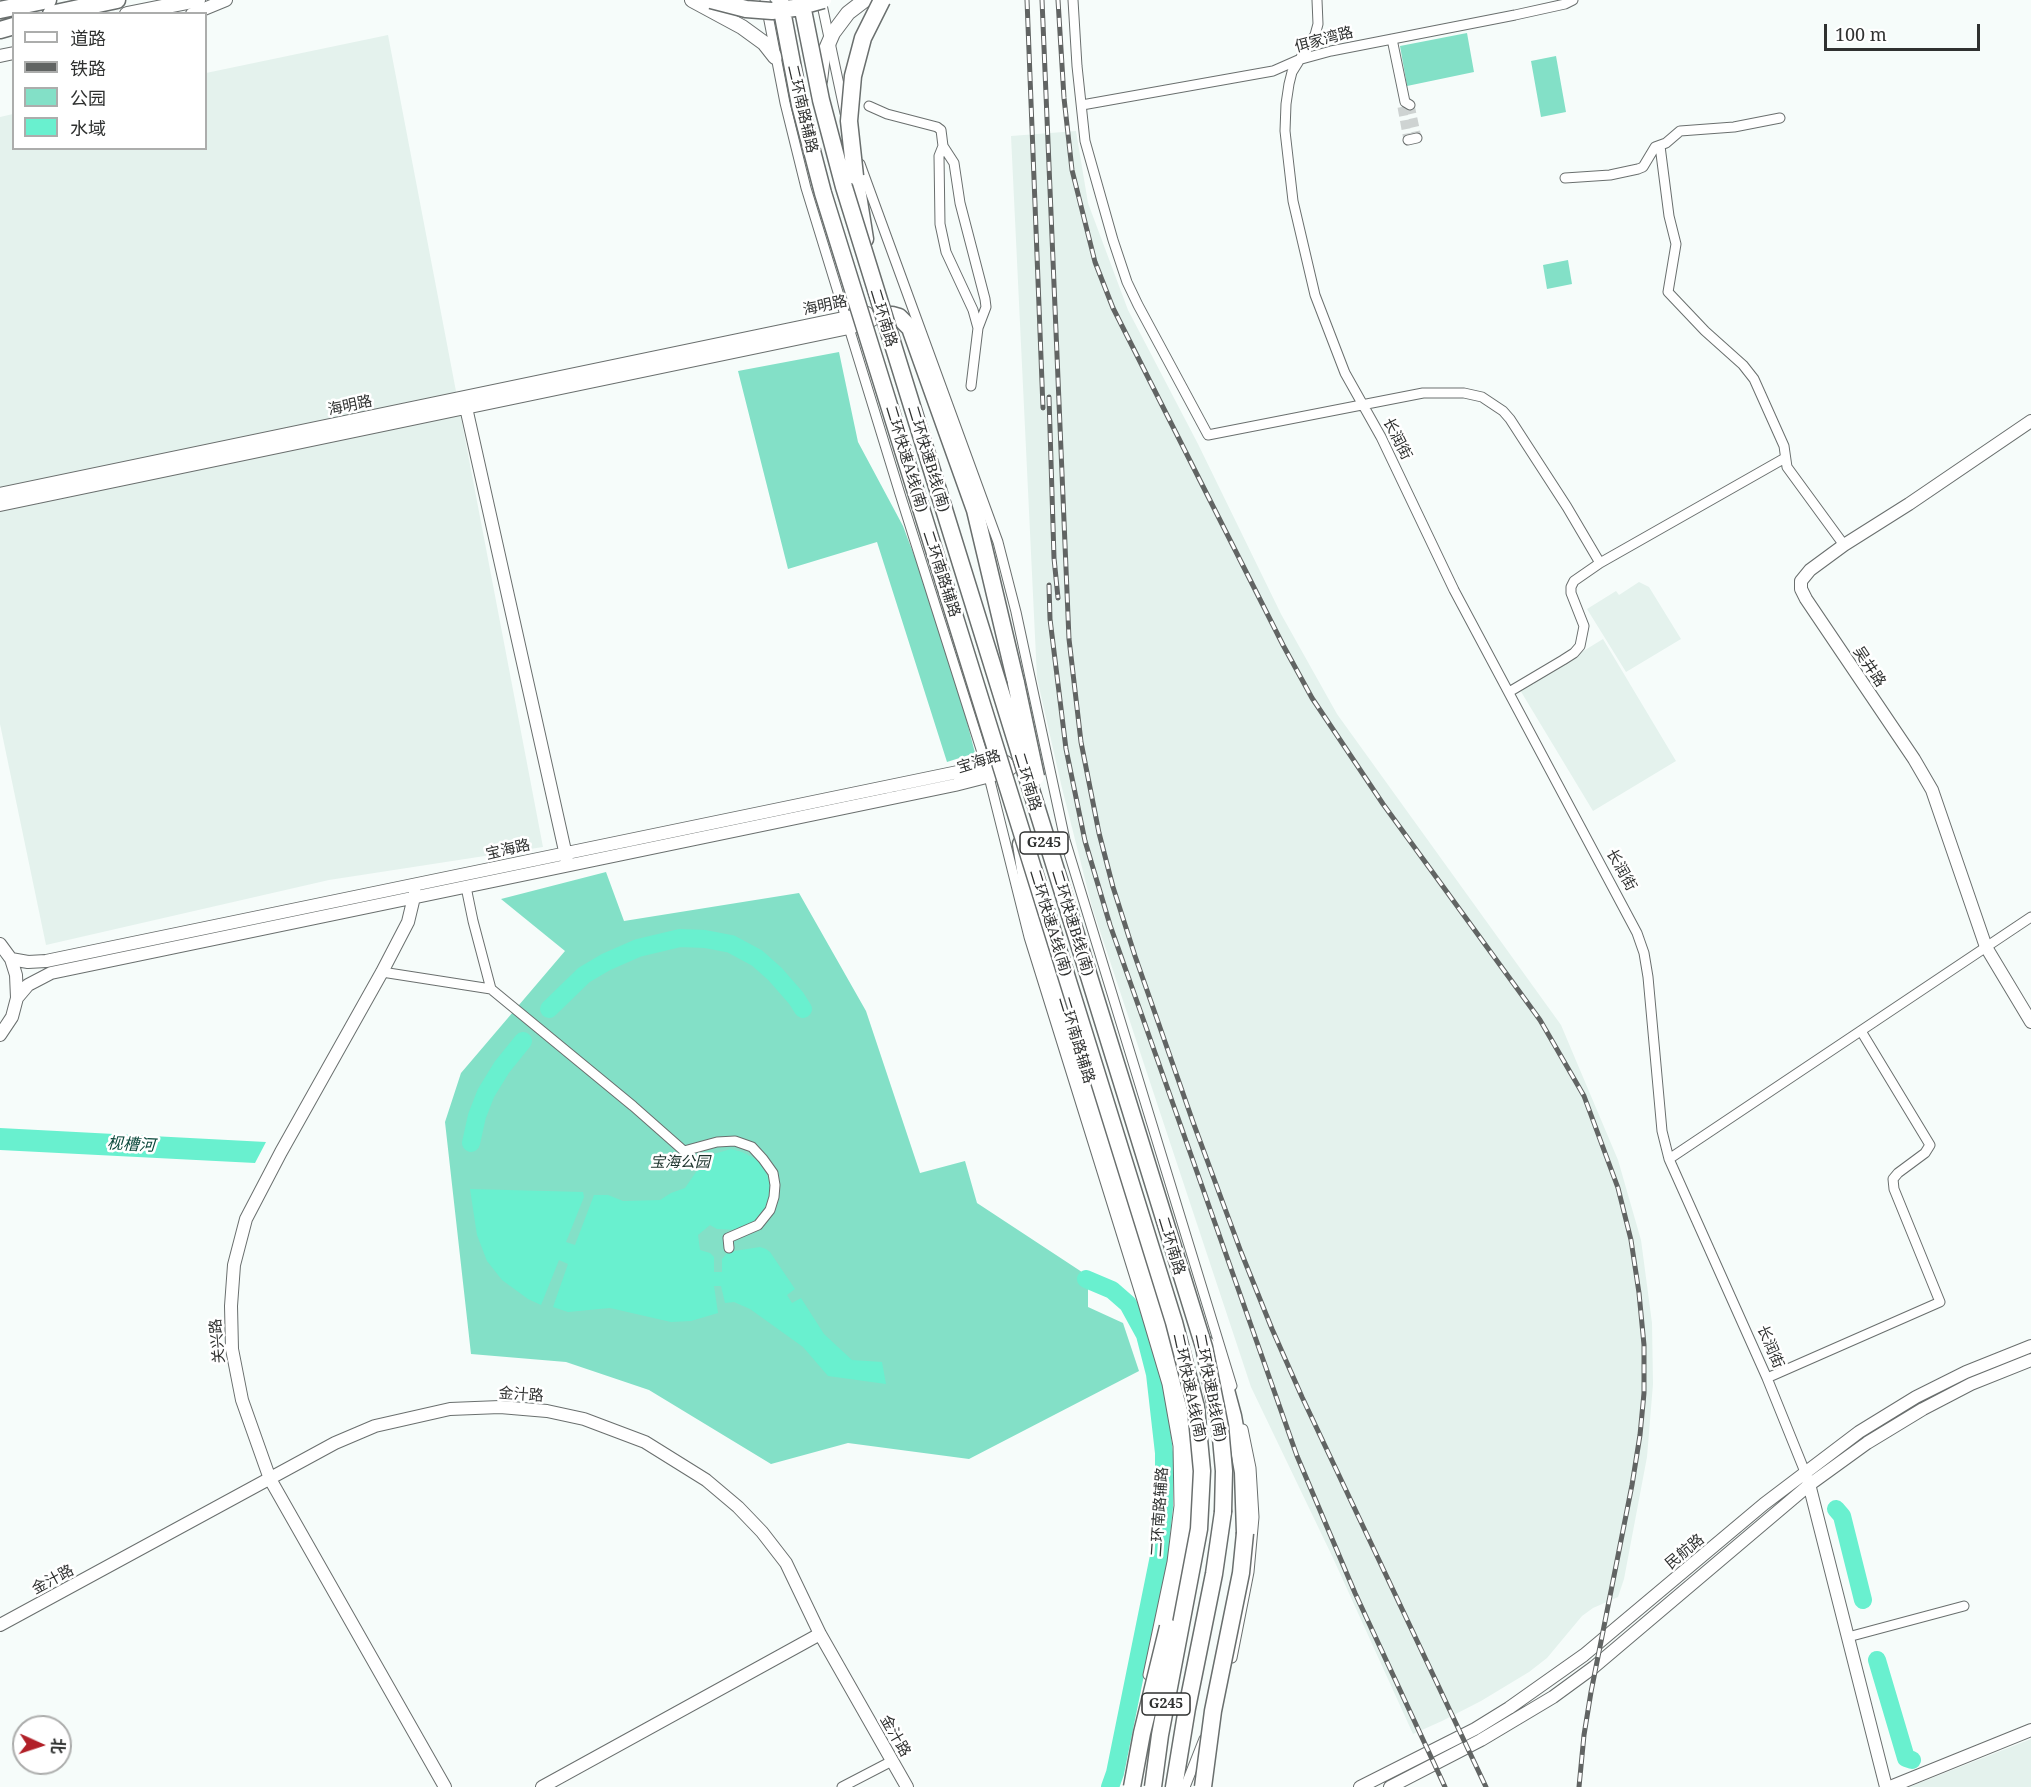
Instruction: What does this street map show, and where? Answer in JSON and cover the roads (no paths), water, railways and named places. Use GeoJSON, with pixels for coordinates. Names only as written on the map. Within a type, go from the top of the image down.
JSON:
{"type":"FeatureCollection","features":[{"type":"Feature","properties":{"kind":"highway"},"geometry":{"type":"LineString","coordinates":[[0,10],[48,0]]}},
{"type":"Feature","properties":{"kind":"highway"},"geometry":{"type":"LineString","coordinates":[[60,12],[117,0]]}},
{"type":"Feature","properties":{"kind":"highway"},"geometry":{"type":"LineString","coordinates":[[711,0],[746,9],[772,11],[822,0]]}},
{"type":"Feature","properties":{"kind":"highway","name":"二环快速A线(南)"},"geometry":{"type":"LineString","coordinates":[[780,0],[800,105],[823,193],[1171,1312],[1190,1381],[1200,1441],[1202,1491],[1193,1570],[1166,1704],[1153,1787]]}},
{"type":"Feature","properties":{"kind":"highway","name":"二环快速B线(南)"},"geometry":{"type":"LineString","coordinates":[[800,0],[814,70],[872,312],[1063,894],[1204,1347],[1220,1427],[1224,1471],[1222,1512],[1214,1574],[1187,1708],[1174,1787]]}},
{"type":"Feature","properties":{"kind":"highway"},"geometry":{"type":"LineString","coordinates":[[882,0],[868,27],[856,62],[850,90],[849,121],[852,157],[865,238],[872,312],[892,315],[905,321],[969,491],[981,530],[1022,705],[1048,835],[1063,894]]}},
{"type":"Feature","properties":{"kind":"highway"},"geometry":{"type":"LineString","coordinates":[[1010,765],[1029,904],[1176,1382],[1189,1461],[1190,1501],[1186,1538],[1168,1627],[1142,1732],[1133,1787]]}},
{"type":"Feature","properties":{"kind":"highway"},"geometry":{"type":"LineString","coordinates":[[1138,1260],[1149,1288],[1179,1347],[1190,1381]]}},
{"type":"Feature","properties":{"kind":"highway"},"geometry":{"type":"LineString","coordinates":[[1180,1279],[1229,1398],[1243,1472],[1245,1533],[1241,1573],[1216,1698],[1203,1787]]}},
{"type":"Feature","properties":{"kind":"highway"},"geometry":{"type":"LineString","coordinates":[[1168,1627],[1197,1541],[1202,1491]]}},
{"type":"Feature","properties":{"kind":"highway"},"geometry":{"type":"LineString","coordinates":[[1185,1787],[1193,1717],[1215,1593],[1222,1512]]}},
{"type":"Feature","properties":{"kind":"main road"},"geometry":{"type":"LineString","coordinates":[[137,12],[198,0]]}},
{"type":"Feature","properties":{"kind":"main road"},"geometry":{"type":"LineString","coordinates":[[692,0],[742,27],[764,43],[775,57]]}},
{"type":"Feature","properties":{"kind":"main road","name":"二环南路"},"geometry":{"type":"LineString","coordinates":[[780,0],[818,164],[872,312]]}},
{"type":"Feature","properties":{"kind":"main road","name":"二环南路"},"geometry":{"type":"LineString","coordinates":[[800,0],[811,70],[872,312],[1194,1380],[1203,1430],[1206,1491],[1200,1550],[1182,1638],[1145,1787]]}},
{"type":"Feature","properties":{"kind":"main road"},"geometry":{"type":"LineString","coordinates":[[825,130],[820,83],[823,56],[840,22],[865,0]]}},
{"type":"Feature","properties":{"kind":"main road","name":"二环南路"},"geometry":{"type":"LineString","coordinates":[[1010,765],[1180,1279],[1201,1348],[1214,1403],[1220,1450],[1221,1491],[1215,1552],[1182,1714],[1174,1787]]}},
{"type":"Feature","properties":{"kind":"street"},"geometry":{"type":"LineString","coordinates":[[197,12],[226,0]]}},
{"type":"Feature","properties":{"kind":"street","name":"二环南路辅路"},"geometry":{"type":"LineString","coordinates":[[765,0],[775,57],[803,178],[894,477],[988,771],[1029,937],[1153,1332],[1167,1384],[1175,1425],[1179,1467],[1177,1529],[1144,1698],[1133,1787]]}},
{"type":"Feature","properties":{"kind":"street"},"geometry":{"type":"LineString","coordinates":[[822,0],[829,41],[857,157],[998,542],[1016,612],[1046,755],[1074,872],[1219,1343],[1240,1416],[1251,1468],[1254,1517],[1250,1572],[1244,1604],[1218,1704],[1185,1787]]}},
{"type":"Feature","properties":{"kind":"street"},"geometry":{"type":"LineString","coordinates":[[1073,0],[1085,141],[1092,171],[1127,282],[1208,435],[1402,396],[1437,392],[1469,394],[1492,403],[1510,419],[1600,563]]}},
{"type":"Feature","properties":{"kind":"street","name":"长润街"},"geometry":{"type":"LineString","coordinates":[[1317,0],[1318,24],[1315,35],[1292,72],[1286,104],[1285,131],[1293,201],[1315,295],[1341,365],[1381,437],[1454,590],[1637,933],[1644,953],[1648,977],[1662,1131],[1669,1159],[1767,1378],[1805,1472],[1888,1787]]}},
{"type":"Feature","properties":{"kind":"street","name":"佴家湾路"},"geometry":{"type":"LineString","coordinates":[[1082,105],[1273,71],[1298,60],[1331,51],[1565,4],[1573,0]]}},
{"type":"Feature","properties":{"kind":"street"},"geometry":{"type":"LineString","coordinates":[[1392,39],[1406,105]]}},
{"type":"Feature","properties":{"kind":"street"},"geometry":{"type":"LineString","coordinates":[[868,106],[942,130],[943,146],[939,156],[942,233],[946,252],[973,310],[978,328]]}},
{"type":"Feature","properties":{"kind":"street"},"geometry":{"type":"LineString","coordinates":[[1565,178],[1610,175],[1643,167],[1655,147],[1686,129],[1734,127],[1780,118]]}},
{"type":"Feature","properties":{"kind":"street"},"geometry":{"type":"LineString","coordinates":[[943,146],[954,163],[960,203],[986,307],[978,328],[971,386]]}},
{"type":"Feature","properties":{"kind":"street"},"geometry":{"type":"LineString","coordinates":[[1660,146],[1669,216],[1676,244],[1668,292],[1705,332],[1743,365],[1754,378],[1784,446],[1787,467],[1844,545]]}},
{"type":"Feature","properties":{"kind":"street"},"geometry":{"type":"LineString","coordinates":[[872,312],[912,309]]}},
{"type":"Feature","properties":{"kind":"street","name":"海明路"},"geometry":{"type":"LineString","coordinates":[[0,505],[848,322],[872,312]]}},
{"type":"Feature","properties":{"kind":"street"},"geometry":{"type":"LineString","coordinates":[[465,403],[567,858]]}},
{"type":"Feature","properties":{"kind":"street","name":"海明路"},"geometry":{"type":"LineString","coordinates":[[0,494],[465,403]]}},
{"type":"Feature","properties":{"kind":"street","name":"吴井路"},"geometry":{"type":"LineString","coordinates":[[2031,421],[1844,545],[1810,570],[1801,581],[1801,589],[1806,599],[1914,759],[1932,790],[1986,947],[2031,1022]]}},
{"type":"Feature","properties":{"kind":"street"},"geometry":{"type":"LineString","coordinates":[[1509,692],[1569,657],[1580,646],[1584,626],[1571,593],[1574,581],[1600,563],[1785,458]]}},
{"type":"Feature","properties":{"kind":"street"},"geometry":{"type":"LineString","coordinates":[[1010,765],[1046,755]]}},
{"type":"Feature","properties":{"kind":"street","name":"宝海路"},"geometry":{"type":"LineString","coordinates":[[17,998],[28,985],[51,973],[567,858],[1010,765]]}},
{"type":"Feature","properties":{"kind":"street","name":"宝海路"},"geometry":{"type":"LineString","coordinates":[[10,959],[46,962],[415,892],[466,886],[567,858]]}},
{"type":"Feature","properties":{"kind":"street"},"geometry":{"type":"LineString","coordinates":[[466,886],[491,989]]}},
{"type":"Feature","properties":{"kind":"street","name":"关兴路"},"geometry":{"type":"LineString","coordinates":[[415,892],[408,922],[246,1219],[234,1265],[231,1306],[232,1349],[242,1400],[270,1479],[445,1787]]}},
{"type":"Feature","properties":{"kind":"street"},"geometry":{"type":"LineString","coordinates":[[1669,1159],[2031,917]]}},
{"type":"Feature","properties":{"kind":"street"},"geometry":{"type":"LineString","coordinates":[[0,944],[10,959],[16,975],[17,998],[12,1017],[0,1035]]}},
{"type":"Feature","properties":{"kind":"street"},"geometry":{"type":"LineString","coordinates":[[382,972],[491,989],[684,1151],[717,1142],[735,1141],[752,1147],[764,1159],[772,1173],[775,1185],[774,1197],[770,1210],[758,1225],[728,1238],[729,1248]]}},
{"type":"Feature","properties":{"kind":"street"},"geometry":{"type":"LineString","coordinates":[[1767,1378],[1940,1302],[1893,1189],[1893,1179],[1925,1153],[1929,1145],[1861,1031]]}},
{"type":"Feature","properties":{"kind":"street","name":"民航路"},"geometry":{"type":"LineString","coordinates":[[1360,1787],[1475,1729],[1584,1655],[1805,1472],[1859,1432],[1916,1397],[1966,1372],[2031,1346]]}},
{"type":"Feature","properties":{"kind":"street","name":"民航路"},"geometry":{"type":"LineString","coordinates":[[1390,1787],[1481,1740],[1553,1697],[1594,1667],[1809,1485],[1867,1443],[1923,1409],[1971,1384],[2031,1360]]}},
{"type":"Feature","properties":{"kind":"street","name":"金汁路"},"geometry":{"type":"LineString","coordinates":[[0,1625],[335,1443],[375,1426],[450,1408],[500,1407],[547,1411],[584,1419],[645,1442],[706,1480],[738,1506],[786,1563],[820,1634],[907,1787]]}},
{"type":"Feature","properties":{"kind":"street"},"geometry":{"type":"LineString","coordinates":[[1848,1637],[1964,1606]]}},
{"type":"Feature","properties":{"kind":"street"},"geometry":{"type":"LineString","coordinates":[[542,1787],[820,1634]]}},
{"type":"Feature","properties":{"kind":"street"},"geometry":{"type":"LineString","coordinates":[[1888,1787],[2031,1731]]}},
{"type":"Feature","properties":{"kind":"street"},"geometry":{"type":"LineString","coordinates":[[842,1787],[892,1761]]}},
{"type":"Feature","properties":{"kind":"water","name":"枧槽河"},"geometry":{"type":"Polygon","coordinates":[[[0,1128],[266,1142],[255,1163],[0,1150],[0,1128]]]}},
{"type":"Feature","properties":{"kind":"water"},"geometry":{"type":"Polygon","coordinates":[[[731,1149],[761,1162],[772,1189],[766,1210],[749,1227],[740,1230],[717,1229],[710,1225],[698,1235],[700,1250],[714,1257],[714,1272],[722,1272],[722,1259],[728,1252],[760,1247],[766,1249],[795,1289],[787,1295],[792,1303],[801,1298],[824,1334],[852,1360],[882,1362],[886,1384],[828,1376],[803,1347],[750,1309],[734,1302],[725,1303],[721,1286],[714,1286],[718,1313],[691,1321],[671,1322],[610,1308],[568,1312],[553,1307],[568,1264],[559,1260],[541,1305],[528,1299],[502,1280],[487,1261],[477,1235],[470,1189],[583,1192],[584,1197],[566,1242],[575,1245],[594,1195],[608,1195],[623,1201],[660,1200],[685,1188],[707,1156],[731,1149]]]}},
{"type":"Feature","properties":{"kind":"waterway"},"geometry":{"type":"LineString","coordinates":[[549,1009],[584,975],[606,962],[638,948],[680,938],[705,939],[731,944],[757,958],[775,974],[803,1009]]}},
{"type":"Feature","properties":{"kind":"waterway"},"geometry":{"type":"LineString","coordinates":[[471,1143],[477,1116],[486,1093],[502,1067],[523,1041]]}},
{"type":"Feature","properties":{"kind":"waterway"},"geometry":{"type":"LineString","coordinates":[[1086,1279],[1112,1290],[1128,1304],[1145,1335],[1155,1374],[1164,1453],[1164,1507],[1159,1556],[1115,1773],[1110,1787]]}},
{"type":"Feature","properties":{"kind":"waterway"},"geometry":{"type":"LineString","coordinates":[[1836,1509],[1842,1516],[1863,1600]]}},
{"type":"Feature","properties":{"kind":"waterway"},"geometry":{"type":"LineString","coordinates":[[1877,1660],[1906,1758],[1912,1760]]}},
{"type":"Feature","properties":{"kind":"tunnel"},"geometry":{"type":"LineString","coordinates":[[1410,105],[1417,138]]}},
{"type":"Feature","properties":{"kind":"tunnel"},"geometry":{"type":"LineString","coordinates":[[1402,107],[1408,140]]}},
{"type":"Feature","properties":{"kind":"railway"},"geometry":{"type":"LineString","coordinates":[[1027,0],[1043,408]]}},
{"type":"Feature","properties":{"kind":"railway"},"geometry":{"type":"LineString","coordinates":[[1042,0],[1069,639],[1081,742],[1099,833],[1135,956],[1193,1122],[1272,1329],[1486,1787]]}},
{"type":"Feature","properties":{"kind":"railway"},"geometry":{"type":"LineString","coordinates":[[1058,0],[1064,98],[1072,170],[1095,262],[1113,308],[1312,698],[1383,804],[1540,1020],[1584,1096],[1618,1188],[1631,1240],[1639,1293],[1644,1345],[1644,1393],[1632,1485],[1591,1692],[1579,1787]]}},
{"type":"Feature","properties":{"kind":"railway"},"geometry":{"type":"LineString","coordinates":[[1049,397],[1054,558],[1058,598]]}},
{"type":"Feature","properties":{"kind":"railway"},"geometry":{"type":"LineString","coordinates":[[1049,585],[1050,619],[1066,749],[1085,841],[1110,925],[1297,1456],[1355,1593],[1445,1787]]}},
{"type":"Feature","properties":{"kind":"park label","name":"宝海公园"},"geometry":{"type":"Point","coordinates":[680,1163]}}]}
